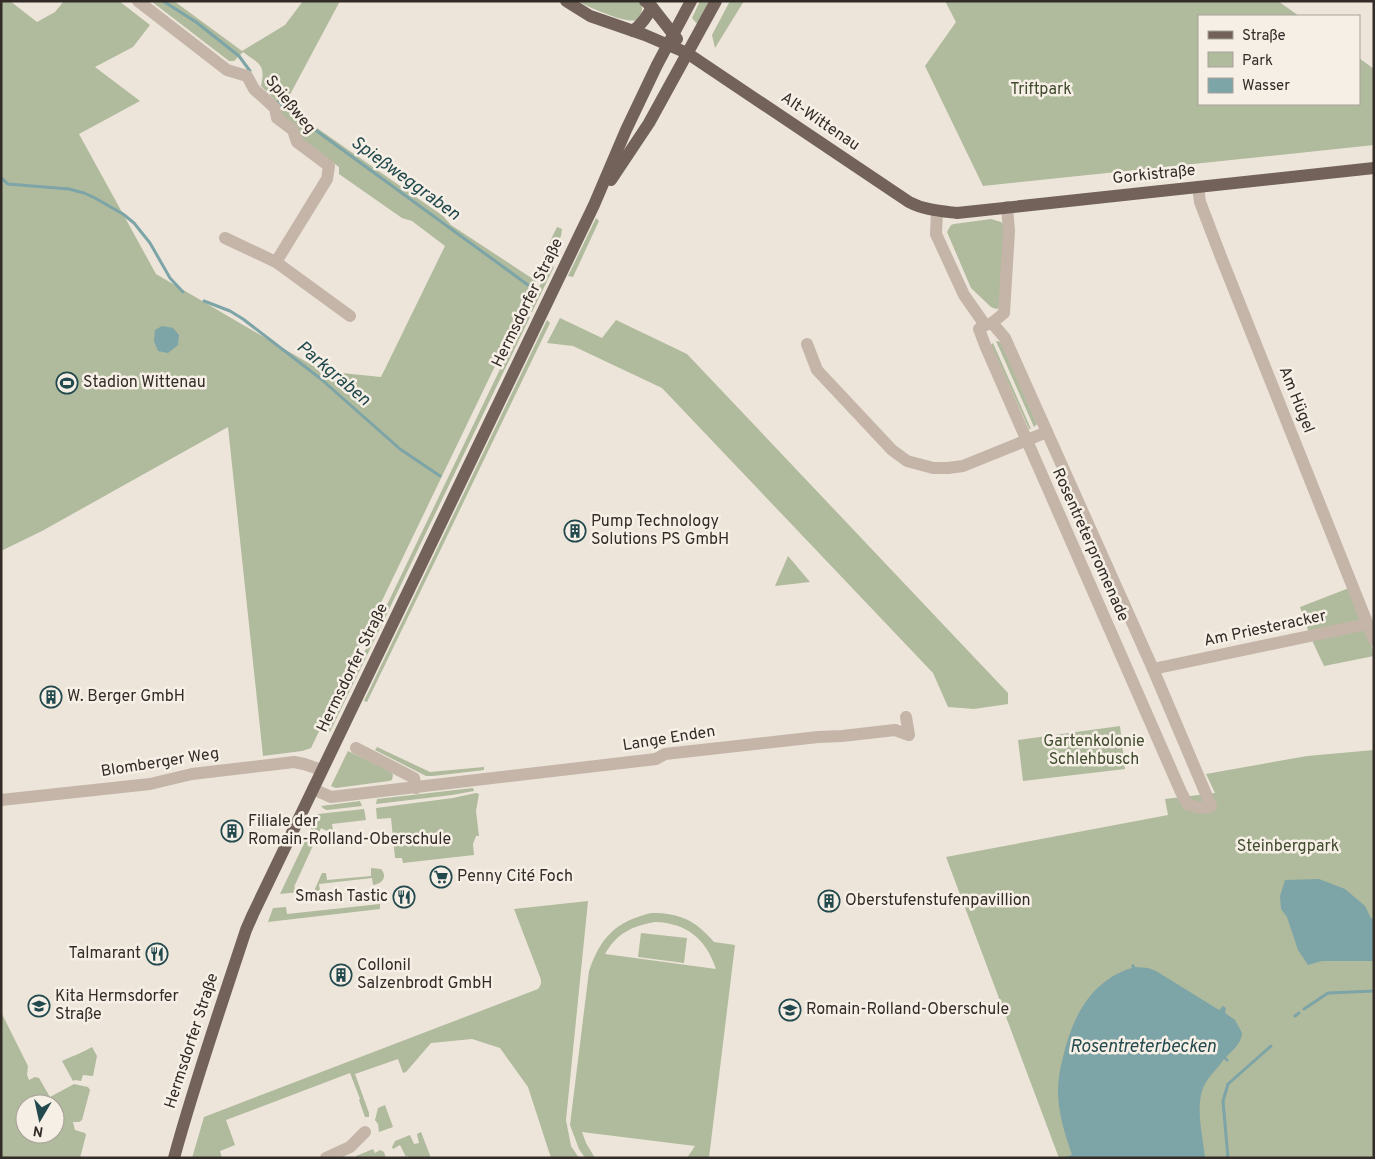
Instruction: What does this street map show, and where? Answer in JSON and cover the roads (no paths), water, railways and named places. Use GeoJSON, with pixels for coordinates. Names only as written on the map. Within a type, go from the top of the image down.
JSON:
{"type":"FeatureCollection","features":[{"type":"Feature","properties":{"kind":"main road"},"geometry":{"type":"LineString","coordinates":[[566,1],[590,16],[633,31],[670,40]]}},
{"type":"Feature","properties":{"kind":"main road","name":"Hermsdorfer Straße"},"geometry":{"type":"LineString","coordinates":[[174,1158],[186,1114],[246,930],[594,205],[626,130],[691,1]]}},
{"type":"Feature","properties":{"kind":"main road","name":"Hermsdorfer Straße"},"geometry":{"type":"LineString","coordinates":[[594,205],[649,123],[716,1]]}},
{"type":"Feature","properties":{"kind":"main road"},"geometry":{"type":"LineString","coordinates":[[633,31],[642,24],[647,16],[649,4]]}},
{"type":"Feature","properties":{"kind":"main road","name":"Alt-Wittenau"},"geometry":{"type":"LineString","coordinates":[[649,4],[670,40],[687,53],[909,202],[937,211]]}},
{"type":"Feature","properties":{"kind":"main road","name":"Gorkistraße"},"geometry":{"type":"LineString","coordinates":[[937,211],[957,213],[1374,168]]}},
{"type":"Feature","properties":{"kind":"street","name":"Spießweg"},"geometry":{"type":"LineString","coordinates":[[138,1],[227,70],[247,76],[254,89],[275,108],[277,118],[293,130],[297,142],[329,166],[327,179],[276,262]]}},
{"type":"Feature","properties":{"kind":"street","name":"Am Hügel"},"geometry":{"type":"LineString","coordinates":[[1198,187],[1200,202],[1221,258],[1367,624]]}},
{"type":"Feature","properties":{"kind":"street"},"geometry":{"type":"LineString","coordinates":[[988,324],[1004,313],[1009,230],[1007,207]]}},
{"type":"Feature","properties":{"kind":"street","name":"Rosentreterpromenade"},"geometry":{"type":"LineString","coordinates":[[937,211],[936,234],[964,295],[988,324],[1005,338],[1211,806],[1201,808],[1188,805],[985,345],[979,329],[988,324]]}},
{"type":"Feature","properties":{"kind":"street"},"geometry":{"type":"LineString","coordinates":[[225,238],[276,262],[350,316]]}},
{"type":"Feature","properties":{"kind":"street"},"geometry":{"type":"LineString","coordinates":[[807,344],[817,370],[892,450],[907,461],[933,468],[963,466],[1047,432]]}},
{"type":"Feature","properties":{"kind":"street"},"geometry":{"type":"LineString","coordinates":[[1367,624],[1374,640]]}},
{"type":"Feature","properties":{"kind":"street","name":"Am Priesteracker"},"geometry":{"type":"LineString","coordinates":[[1152,669],[1367,624]]}},
{"type":"Feature","properties":{"kind":"street"},"geometry":{"type":"LineString","coordinates":[[1124,662],[1145,653]]}},
{"type":"Feature","properties":{"kind":"street","name":"Lange Enden"},"geometry":{"type":"LineString","coordinates":[[313,789],[331,798],[656,759],[665,754],[818,737],[895,730],[909,735],[906,717]]}},
{"type":"Feature","properties":{"kind":"street"},"geometry":{"type":"LineString","coordinates":[[356,748],[414,778],[416,788]]}},
{"type":"Feature","properties":{"kind":"street","name":"Blomberger Weg"},"geometry":{"type":"LineString","coordinates":[[1,800],[150,784],[192,774],[294,762],[322,770]]}},
{"type":"Feature","properties":{"kind":"street"},"geometry":{"type":"LineString","coordinates":[[326,1158],[350,1147],[365,1132]]}},
{"type":"Feature","properties":{"kind":"water"},"geometry":{"type":"Polygon","coordinates":[[[162,326],[173,328],[179,335],[178,345],[168,353],[158,351],[154,341],[155,330],[162,326]]]}},
{"type":"Feature","properties":{"kind":"water"},"geometry":{"type":"Polygon","coordinates":[[[1319,879],[1345,889],[1365,906],[1371,918],[1374,919],[1374,961],[1322,961],[1308,965],[1298,950],[1287,917],[1281,909],[1280,896],[1285,880],[1319,879]]]}},
{"type":"Feature","properties":{"kind":"water","name":"Rosentreterbecken"},"geometry":{"type":"Polygon","coordinates":[[[1134,964],[1135,967],[1156,971],[1219,1010],[1223,1006],[1226,1008],[1225,1013],[1235,1020],[1242,1033],[1238,1044],[1226,1057],[1229,1060],[1227,1062],[1224,1059],[1205,1084],[1202,1092],[1200,1110],[1205,1158],[1065,1157],[1072,1155],[1064,1131],[1058,1099],[1058,1087],[1062,1061],[1072,1028],[1086,1002],[1095,991],[1105,981],[1132,968],[1131,965],[1134,964]]]}},
{"type":"Feature","properties":{"kind":"waterway","name":"Spießweggraben"},"geometry":{"type":"LineString","coordinates":[[163,1],[196,22],[239,56],[250,71]]}},
{"type":"Feature","properties":{"kind":"waterway","name":"Spießweggraben"},"geometry":{"type":"LineString","coordinates":[[277,102],[528,285]]}},
{"type":"Feature","properties":{"kind":"waterway","name":"Parkgraben"},"geometry":{"type":"LineString","coordinates":[[1,178],[8,184],[69,189],[84,193],[123,214],[134,223],[150,243],[170,278],[183,292]]}},
{"type":"Feature","properties":{"kind":"waterway","name":"Parkgraben"},"geometry":{"type":"LineString","coordinates":[[204,301],[230,311],[243,319],[321,379],[400,449],[440,476]]}},
{"type":"Feature","properties":{"kind":"waterway"},"geometry":{"type":"LineString","coordinates":[[1304,1009],[1328,993],[1374,991]]}},
{"type":"Feature","properties":{"kind":"waterway"},"geometry":{"type":"LineString","coordinates":[[1295,1016],[1299,1013]]}},
{"type":"Feature","properties":{"kind":"waterway"},"geometry":{"type":"LineString","coordinates":[[1228,1158],[1223,1101],[1228,1084],[1271,1046]]}},
{"type":"Feature","properties":{"kind":"place","name":"Stadion Wittenau"},"geometry":{"type":"Point","coordinates":[67,383]}},
{"type":"Feature","properties":{"kind":"place","name":"Pump Technology Solutions PS GmbH"},"geometry":{"type":"Point","coordinates":[575,531]}},
{"type":"Feature","properties":{"kind":"place","name":"W. Berger GmbH"},"geometry":{"type":"Point","coordinates":[51,697]}},
{"type":"Feature","properties":{"kind":"place","name":"Filiale der Romain-Rolland-Oberschule"},"geometry":{"type":"Point","coordinates":[232,831]}},
{"type":"Feature","properties":{"kind":"place","name":"Penny Cité Foch"},"geometry":{"type":"Point","coordinates":[441,877]}},
{"type":"Feature","properties":{"kind":"place","name":"Smash Tastic"},"geometry":{"type":"Point","coordinates":[404,897]}},
{"type":"Feature","properties":{"kind":"place","name":"Oberstufenstufenpavillion"},"geometry":{"type":"Point","coordinates":[829,901]}},
{"type":"Feature","properties":{"kind":"place","name":"Talmarant"},"geometry":{"type":"Point","coordinates":[157,954]}},
{"type":"Feature","properties":{"kind":"place","name":"Collonil Salzenbrodt GmbH"},"geometry":{"type":"Point","coordinates":[341,975]}},
{"type":"Feature","properties":{"kind":"place","name":"Kita Hermsdorfer Straße"},"geometry":{"type":"Point","coordinates":[39,1006]}},
{"type":"Feature","properties":{"kind":"place","name":"Romain-Rolland-Oberschule"},"geometry":{"type":"Point","coordinates":[790,1010]}},
{"type":"Feature","properties":{"kind":"park label","name":"Triftpark"},"geometry":{"type":"Point","coordinates":[1041,90]}},
{"type":"Feature","properties":{"kind":"park label","name":"Gartenkolonie Schlehbusch"},"geometry":{"type":"Point","coordinates":[1094,751]}},
{"type":"Feature","properties":{"kind":"park label","name":"Steinbergpark"},"geometry":{"type":"Point","coordinates":[1288,847]}}]}
